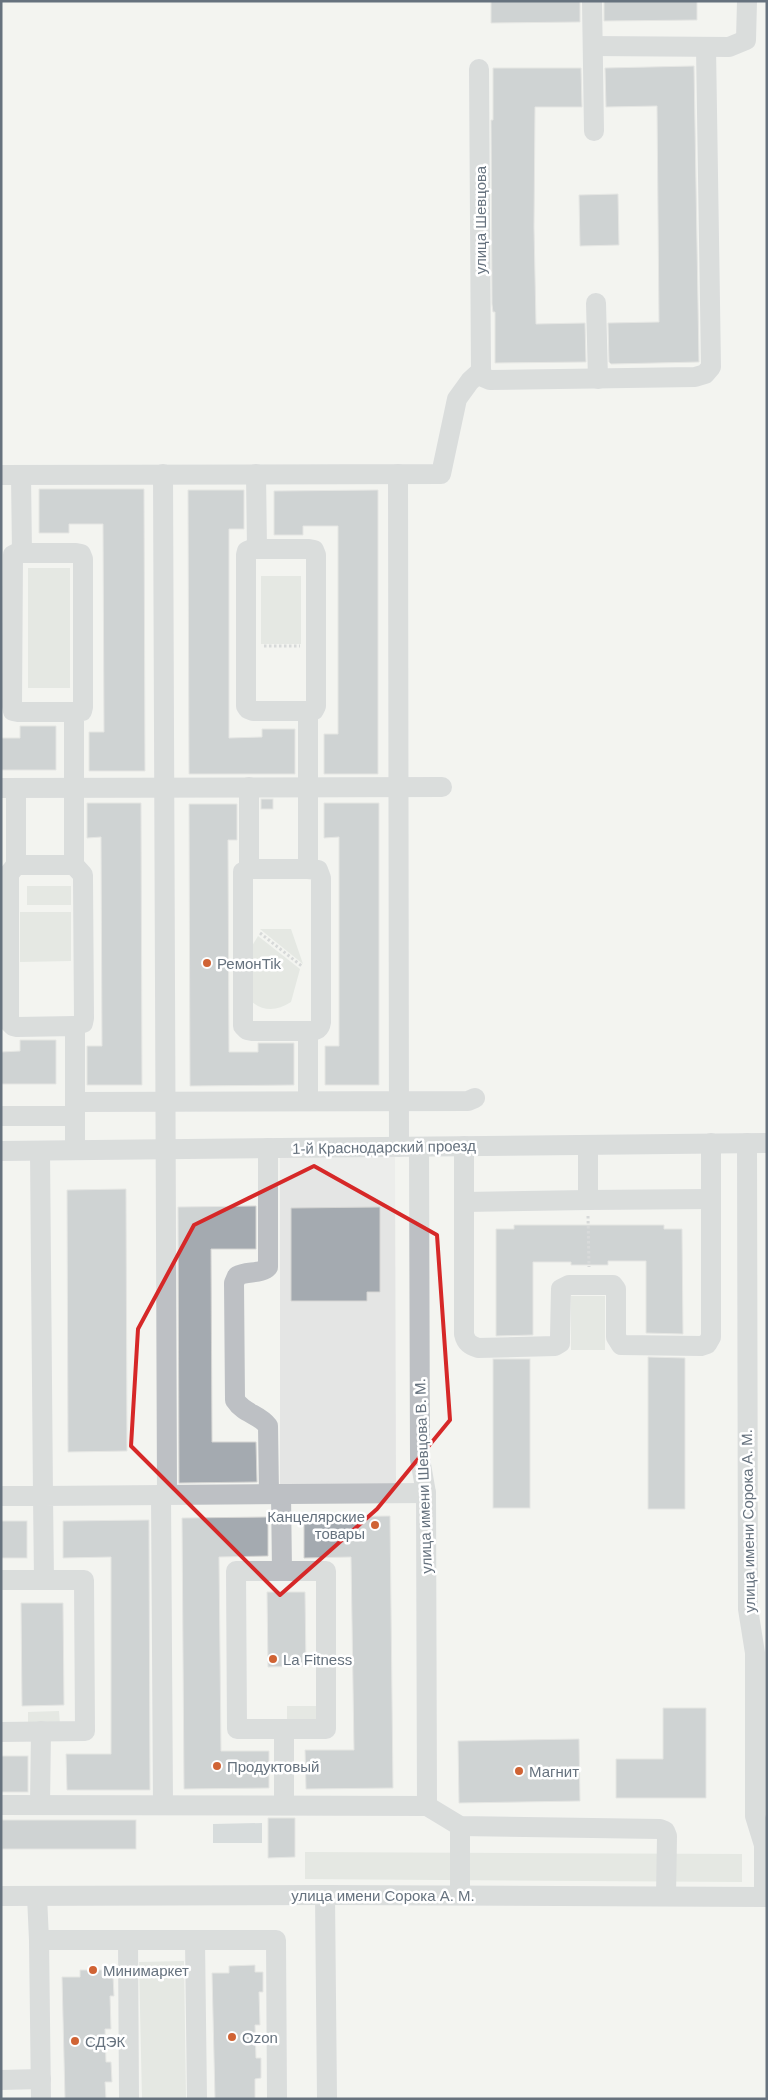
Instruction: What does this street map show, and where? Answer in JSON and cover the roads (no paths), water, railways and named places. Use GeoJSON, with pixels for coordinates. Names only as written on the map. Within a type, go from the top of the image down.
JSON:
{"type":"FeatureCollection","features":[{"type":"Feature","properties":{"kind":"street"},"geometry":{"type":"LineString","coordinates":[[592,1],[594,131]]}},
{"type":"Feature","properties":{"kind":"street"},"geometry":{"type":"LineString","coordinates":[[592,46],[729,47],[746,40],[747,1]]}},
{"type":"Feature","properties":{"kind":"street"},"geometry":{"type":"LineString","coordinates":[[1,475],[441,474],[458,399],[470,381],[481,371],[483,377],[490,380],[695,377],[705,374],[711,367],[706,47]]}},
{"type":"Feature","properties":{"kind":"street","name":"улица Шевцова"},"geometry":{"type":"LineString","coordinates":[[479,69],[481,371]]}},
{"type":"Feature","properties":{"kind":"street"},"geometry":{"type":"LineString","coordinates":[[596,303],[598,379]]}},
{"type":"Feature","properties":{"kind":"street"},"geometry":{"type":"LineString","coordinates":[[163,1805],[165,1149],[164,474]]}},
{"type":"Feature","properties":{"kind":"street"},"geometry":{"type":"LineString","coordinates":[[256,474],[257,549]]}},
{"type":"Feature","properties":{"kind":"street","name":"улица имени Шевцова В. М."},"geometry":{"type":"LineString","coordinates":[[398,474],[399,1101],[409,1147],[420,1459],[426,1493],[427,1806]]}},
{"type":"Feature","properties":{"kind":"street"},"geometry":{"type":"LineString","coordinates":[[21,475],[22,553]]}},
{"type":"Feature","properties":{"kind":"street"},"geometry":{"type":"LineString","coordinates":[[257,549],[309,549],[314,550],[316,555],[316,706],[314,710],[308,711],[253,711],[246,706],[247,551],[257,549]]}},
{"type":"Feature","properties":{"kind":"street"},"geometry":{"type":"LineString","coordinates":[[76,552],[81,554],[83,559],[83,707],[82,711],[74,712],[18,712],[14,711],[12,706],[13,554],[76,552]]}},
{"type":"Feature","properties":{"kind":"street"},"geometry":{"type":"LineString","coordinates":[[308,711],[308,869]]}},
{"type":"Feature","properties":{"kind":"street"},"geometry":{"type":"LineString","coordinates":[[74,712],[74,788],[74,865],[83,875],[84,1018],[83,1023],[75,1026],[17,1027],[13,1026],[10,1022],[9,878],[16,865],[9,788],[74,788],[164,787],[442,787]]}},
{"type":"Feature","properties":{"kind":"street"},"geometry":{"type":"LineString","coordinates":[[249,787],[249,869]]}},
{"type":"Feature","properties":{"kind":"street"},"geometry":{"type":"LineString","coordinates":[[16,865],[74,865]]}},
{"type":"Feature","properties":{"kind":"street"},"geometry":{"type":"LineString","coordinates":[[249,869],[308,869],[318,870],[321,878],[321,1026],[318,1029],[308,1031],[246,1030],[243,1026],[242,875],[245,870],[249,869]]}},
{"type":"Feature","properties":{"kind":"street"},"geometry":{"type":"LineString","coordinates":[[75,1026],[75,1150]]}},
{"type":"Feature","properties":{"kind":"street"},"geometry":{"type":"LineString","coordinates":[[308,1031],[308,1101]]}},
{"type":"Feature","properties":{"kind":"street"},"geometry":{"type":"LineString","coordinates":[[1,1116],[165,1102],[468,1101],[475,1098]]}},
{"type":"Feature","properties":{"kind":"street"},"geometry":{"type":"LineString","coordinates":[[464,1146],[464,1334],[465,1340],[470,1345],[478,1348],[556,1346],[560,1342],[561,1288],[569,1285],[613,1285],[616,1288],[616,1337],[621,1345],[707,1344],[711,1337],[711,1143]]}},
{"type":"Feature","properties":{"kind":"street","name":"1-й Краснодарский проезд"},"geometry":{"type":"LineString","coordinates":[[1,1151],[757,1143]]}},
{"type":"Feature","properties":{"kind":"street","name":"улица имени Сорока А. М."},"geometry":{"type":"LineString","coordinates":[[1,1896],[460,1895],[765,1897],[764,1844],[755,1816],[755,1653],[748,1609],[757,1143]]}},
{"type":"Feature","properties":{"kind":"street"},"geometry":{"type":"LineString","coordinates":[[588,1145],[588,1200]]}},
{"type":"Feature","properties":{"kind":"street"},"geometry":{"type":"LineString","coordinates":[[268,1148],[269,1263],[266,1270],[245,1272],[237,1276],[234,1284],[235,1400],[240,1408],[252,1416],[263,1419],[268,1426],[282,1572]]}},
{"type":"Feature","properties":{"kind":"street"},"geometry":{"type":"LineString","coordinates":[[40,1151],[44,1580]]}},
{"type":"Feature","properties":{"kind":"street"},"geometry":{"type":"LineString","coordinates":[[464,1202],[711,1199]]}},
{"type":"Feature","properties":{"kind":"street"},"geometry":{"type":"LineString","coordinates":[[1,1496],[426,1493]]}},
{"type":"Feature","properties":{"kind":"street"},"geometry":{"type":"LineString","coordinates":[[326,1571],[326,1729],[284,1729],[237,1729],[236,1572],[326,1571]]}},
{"type":"Feature","properties":{"kind":"street"},"geometry":{"type":"LineString","coordinates":[[1,1580],[84,1580],[85,1731],[1,1732]]}},
{"type":"Feature","properties":{"kind":"street"},"geometry":{"type":"LineString","coordinates":[[284,1729],[284,1804]]}},
{"type":"Feature","properties":{"kind":"street"},"geometry":{"type":"LineString","coordinates":[[40,1805],[41,1732]]}},
{"type":"Feature","properties":{"kind":"street"},"geometry":{"type":"LineString","coordinates":[[1,1805],[284,1804],[427,1806],[460,1826],[660,1829],[665,1831],[667,1836],[666,1896]]}},
{"type":"Feature","properties":{"kind":"street"},"geometry":{"type":"LineString","coordinates":[[460,1826],[460,1895]]}},
{"type":"Feature","properties":{"kind":"street"},"geometry":{"type":"LineString","coordinates":[[325,1895],[327,2099]]}},
{"type":"Feature","properties":{"kind":"street"},"geometry":{"type":"LineString","coordinates":[[1,2080],[41,2089],[37,1896]]}},
{"type":"Feature","properties":{"kind":"street"},"geometry":{"type":"LineString","coordinates":[[38,1940],[276,1940],[278,2099]]}},
{"type":"Feature","properties":{"kind":"street"},"geometry":{"type":"LineString","coordinates":[[128,1940],[129,2099]]}},
{"type":"Feature","properties":{"kind":"street"},"geometry":{"type":"LineString","coordinates":[[195,1940],[197,2099]]}},
{"type":"Feature","properties":{"kind":"place","name":"РемонTik"},"geometry":{"type":"Point","coordinates":[207,963]}},
{"type":"Feature","properties":{"kind":"place","name":"Канцелярские товары"},"geometry":{"type":"Point","coordinates":[375,1525]}},
{"type":"Feature","properties":{"kind":"place","name":"La Fitness"},"geometry":{"type":"Point","coordinates":[273,1659]}},
{"type":"Feature","properties":{"kind":"place","name":"Продуктовый"},"geometry":{"type":"Point","coordinates":[217,1766]}},
{"type":"Feature","properties":{"kind":"place","name":"Магнит"},"geometry":{"type":"Point","coordinates":[519,1771]}},
{"type":"Feature","properties":{"kind":"place","name":"Минимаркет"},"geometry":{"type":"Point","coordinates":[93,1970]}},
{"type":"Feature","properties":{"kind":"place","name":"Ozon"},"geometry":{"type":"Point","coordinates":[232,2037]}},
{"type":"Feature","properties":{"kind":"place","name":"СДЭК"},"geometry":{"type":"Point","coordinates":[75,2041]}}]}
